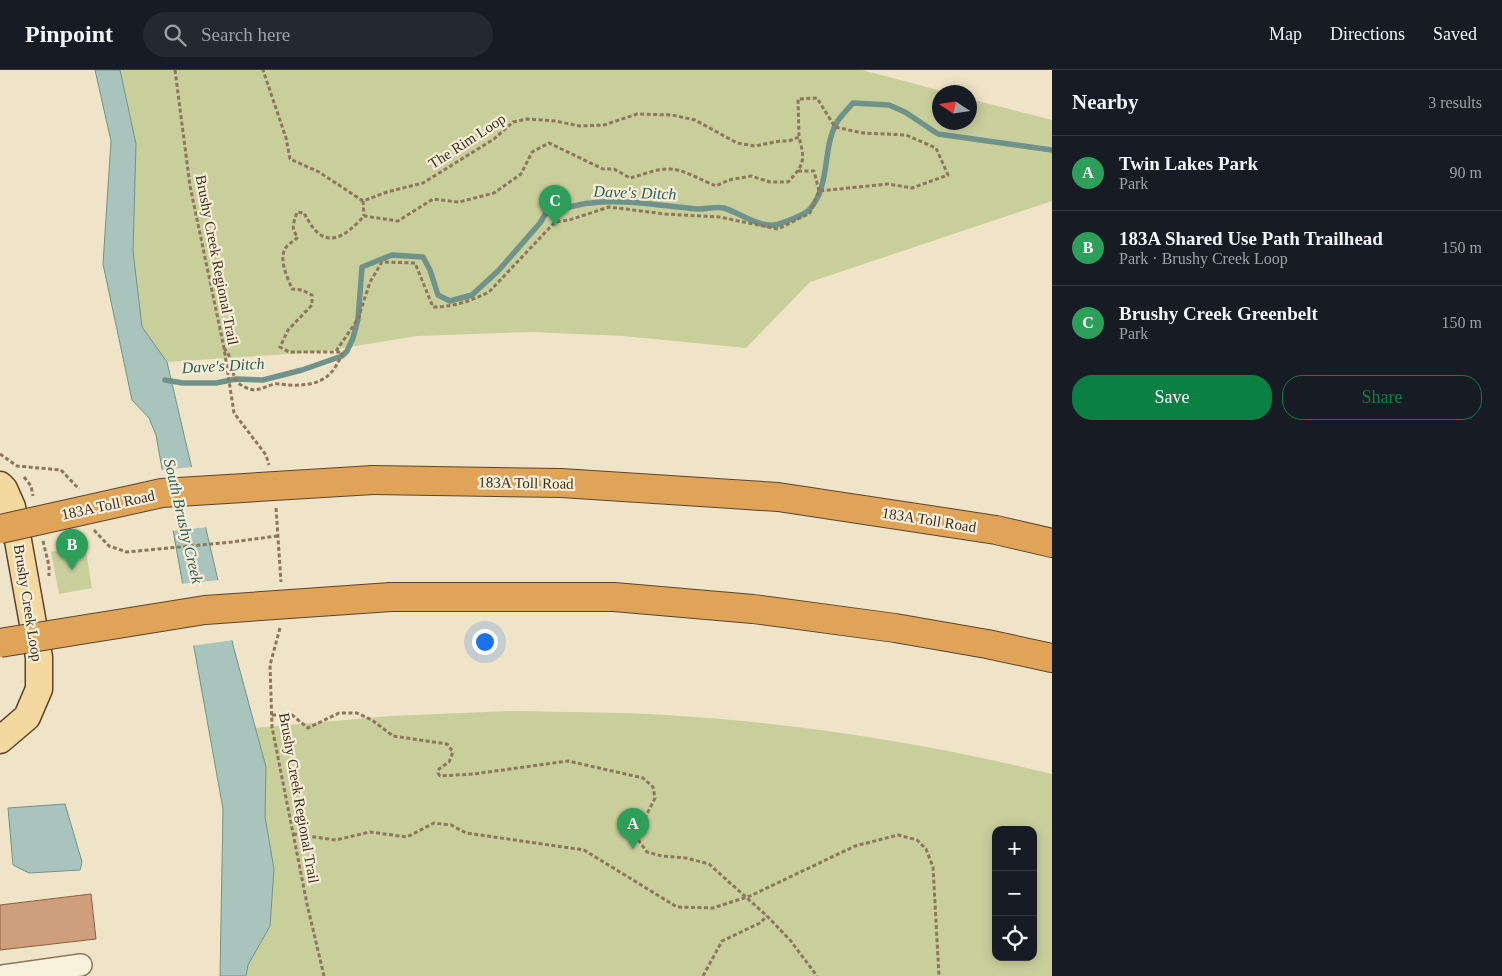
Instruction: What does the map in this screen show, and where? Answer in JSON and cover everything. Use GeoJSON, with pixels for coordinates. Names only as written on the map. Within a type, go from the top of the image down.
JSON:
{"type":"FeatureCollection","features":[{"type":"Feature","properties":{"kind":"highway","name":"183A Toll Road"},"geometry":{"type":"LineString","coordinates":[[0,529],[162,493],[373,480],[561,483],[778,497],[996,530],[1052,543]]}},
{"type":"Feature","properties":{"kind":"highway"},"geometry":{"type":"LineString","coordinates":[[0,643],[205,610],[391,597],[614,597],[753,609],[895,628],[987,644],[1052,658]]}},
{"type":"Feature","properties":{"kind":"main road","name":"Brushy Creek Loop"},"geometry":{"type":"LineString","coordinates":[[0,485],[4,489],[12,507],[39,657],[39,689],[27,717],[0,740]]}},
{"type":"Feature","properties":{"kind":"lane"},"geometry":{"type":"LineString","coordinates":[[2,976],[81,965]]}},
{"type":"Feature","properties":{"kind":"path","name":"Brushy Creek Regional Trail"},"geometry":{"type":"LineString","coordinates":[[175,70],[190,186],[224,348],[234,413],[266,455],[271,474]]}},
{"type":"Feature","properties":{"kind":"path"},"geometry":{"type":"LineString","coordinates":[[224,348],[232,359],[234,377],[240,385],[250,389],[257,390],[275,384],[306,385],[331,375],[342,356],[342,352],[289,352],[280,347],[288,330],[312,304],[312,295],[302,290],[292,289],[285,272],[282,256],[287,245],[298,237],[293,232],[297,212],[304,213],[316,232],[325,238],[341,236],[353,228],[364,216],[364,201],[319,172],[290,159],[286,138],[263,70]]}},
{"type":"Feature","properties":{"kind":"path"},"geometry":{"type":"LineString","coordinates":[[364,216],[398,220],[433,199],[458,202],[494,193],[521,174],[532,152],[549,143],[603,169],[614,169],[630,178],[669,168],[686,172],[716,186],[728,180],[751,176],[770,182],[788,182],[798,171],[804,156],[799,137],[798,98],[816,98],[835,127],[863,133],[906,135],[936,148],[948,176],[912,188],[888,184],[819,191]]}},
{"type":"Feature","properties":{"kind":"path","name":"The Rim Loop"},"geometry":{"type":"LineString","coordinates":[[364,201],[387,192],[423,183],[494,139],[513,122],[527,120],[555,121],[580,126],[604,125],[637,114],[672,116],[695,120],[737,143],[755,146],[789,141],[799,137]]}},
{"type":"Feature","properties":{"kind":"path"},"geometry":{"type":"LineString","coordinates":[[336,351],[358,319],[370,282],[382,262],[415,263],[433,307],[448,307],[477,298],[489,292],[555,222],[569,220],[610,207],[665,214],[719,217],[778,229],[810,213],[819,191],[814,172],[798,171]]}},
{"type":"Feature","properties":{"kind":"path"},"geometry":{"type":"LineString","coordinates":[[275,503],[281,585]]}},
{"type":"Feature","properties":{"kind":"path"},"geometry":{"type":"LineString","coordinates":[[127,552],[277,536]]}},
{"type":"Feature","properties":{"kind":"path","name":"Brushy Creek Regional Trail"},"geometry":{"type":"LineString","coordinates":[[280,627],[270,665],[272,727],[307,904],[324,976]]}},
{"type":"Feature","properties":{"kind":"path"},"geometry":{"type":"LineString","coordinates":[[272,715],[292,715],[308,728],[339,713],[357,714],[372,720],[393,736],[447,744],[453,752],[448,762],[438,769],[440,776],[473,774],[568,761],[643,778],[653,787],[655,798],[640,828],[639,841],[647,852],[662,856],[686,858],[709,864],[767,916],[790,940],[817,976]]}},
{"type":"Feature","properties":{"kind":"path"},"geometry":{"type":"LineString","coordinates":[[293,834],[336,840],[370,832],[407,837],[434,823],[451,825],[466,834],[584,850],[677,907],[713,908],[745,897],[855,846],[898,834],[917,840],[926,849],[933,867],[939,976]]}},
{"type":"Feature","properties":{"kind":"path"},"geometry":{"type":"LineString","coordinates":[[703,976],[722,941],[760,923],[767,916]]}},
{"type":"Feature","properties":{"kind":"green space"},"geometry":{"type":"Polygon","coordinates":[[[120,70],[862,70],[932,88],[932,130],[977,130],[977,101],[1052,120],[1052,201],[810,282],[746,348],[623,336],[531,332],[417,336],[319,352],[167,362],[142,327],[133,251],[136,144],[120,70]]]}},
{"type":"Feature","properties":{"kind":"green space"},"geometry":{"type":"Polygon","coordinates":[[[85,546],[92,588],[59,594],[51,552],[85,546]]]}},
{"type":"Feature","properties":{"kind":"green space"},"geometry":{"type":"Polygon","coordinates":[[[512,711],[667,715],[764,723],[861,736],[957,753],[1052,774],[1052,976],[246,976],[248,965],[270,926],[274,869],[265,817],[266,767],[255,728],[390,716],[512,711]]]}},
{"type":"Feature","properties":{"kind":"water","name":"South Brushy Creek"},"geometry":{"type":"Polygon","coordinates":[[[95,70],[120,70],[136,144],[133,251],[142,327],[167,362],[234,649],[266,767],[265,817],[274,869],[270,926],[248,965],[246,976],[220,976],[223,809],[156,435],[149,418],[132,400],[103,264],[111,141],[95,70]]]}},
{"type":"Feature","properties":{"kind":"water"},"geometry":{"type":"Polygon","coordinates":[[[65,804],[82,862],[80,870],[29,873],[13,865],[8,808],[65,804]]]}},
{"type":"Feature","properties":{"kind":"pier"},"geometry":{"type":"Polygon","coordinates":[[[193,467],[208,527],[170,531],[159,470],[193,467]]]}},
{"type":"Feature","properties":{"kind":"pier"},"geometry":{"type":"Polygon","coordinates":[[[220,580],[234,640],[190,646],[179,584],[220,580]]]}},
{"type":"Feature","properties":{"kind":"building"},"geometry":{"type":"Polygon","coordinates":[[[91,894],[96,939],[0,950],[0,905],[91,894]]]}},
{"type":"Feature","properties":{"kind":"waterway","name":"Dave's Ditch"},"geometry":{"type":"LineString","coordinates":[[165,380],[183,383],[216,383],[236,379],[263,380],[302,370],[342,356],[347,351],[353,338],[358,319],[362,267],[392,255],[423,257],[430,270],[438,295],[450,301],[472,295],[499,270],[540,223],[546,213],[585,204],[617,202],[697,209],[721,207],[755,222],[768,225],[792,219],[809,210],[816,200],[824,179],[832,134],[842,115],[853,103],[889,105],[905,112],[938,134],[1052,150]]}},
{"type":"Feature","properties":{"kind":"place","name":"Brushy Creek Greenbelt"},"geometry":{"type":"Point","coordinates":[555,226]}},
{"type":"Feature","properties":{"kind":"place","name":"183A Shared Use Path Trailhead"},"geometry":{"type":"Point","coordinates":[72,570]}},
{"type":"Feature","properties":{"kind":"place","name":"Twin Lakes Park"},"geometry":{"type":"Point","coordinates":[633,849]}}]}
